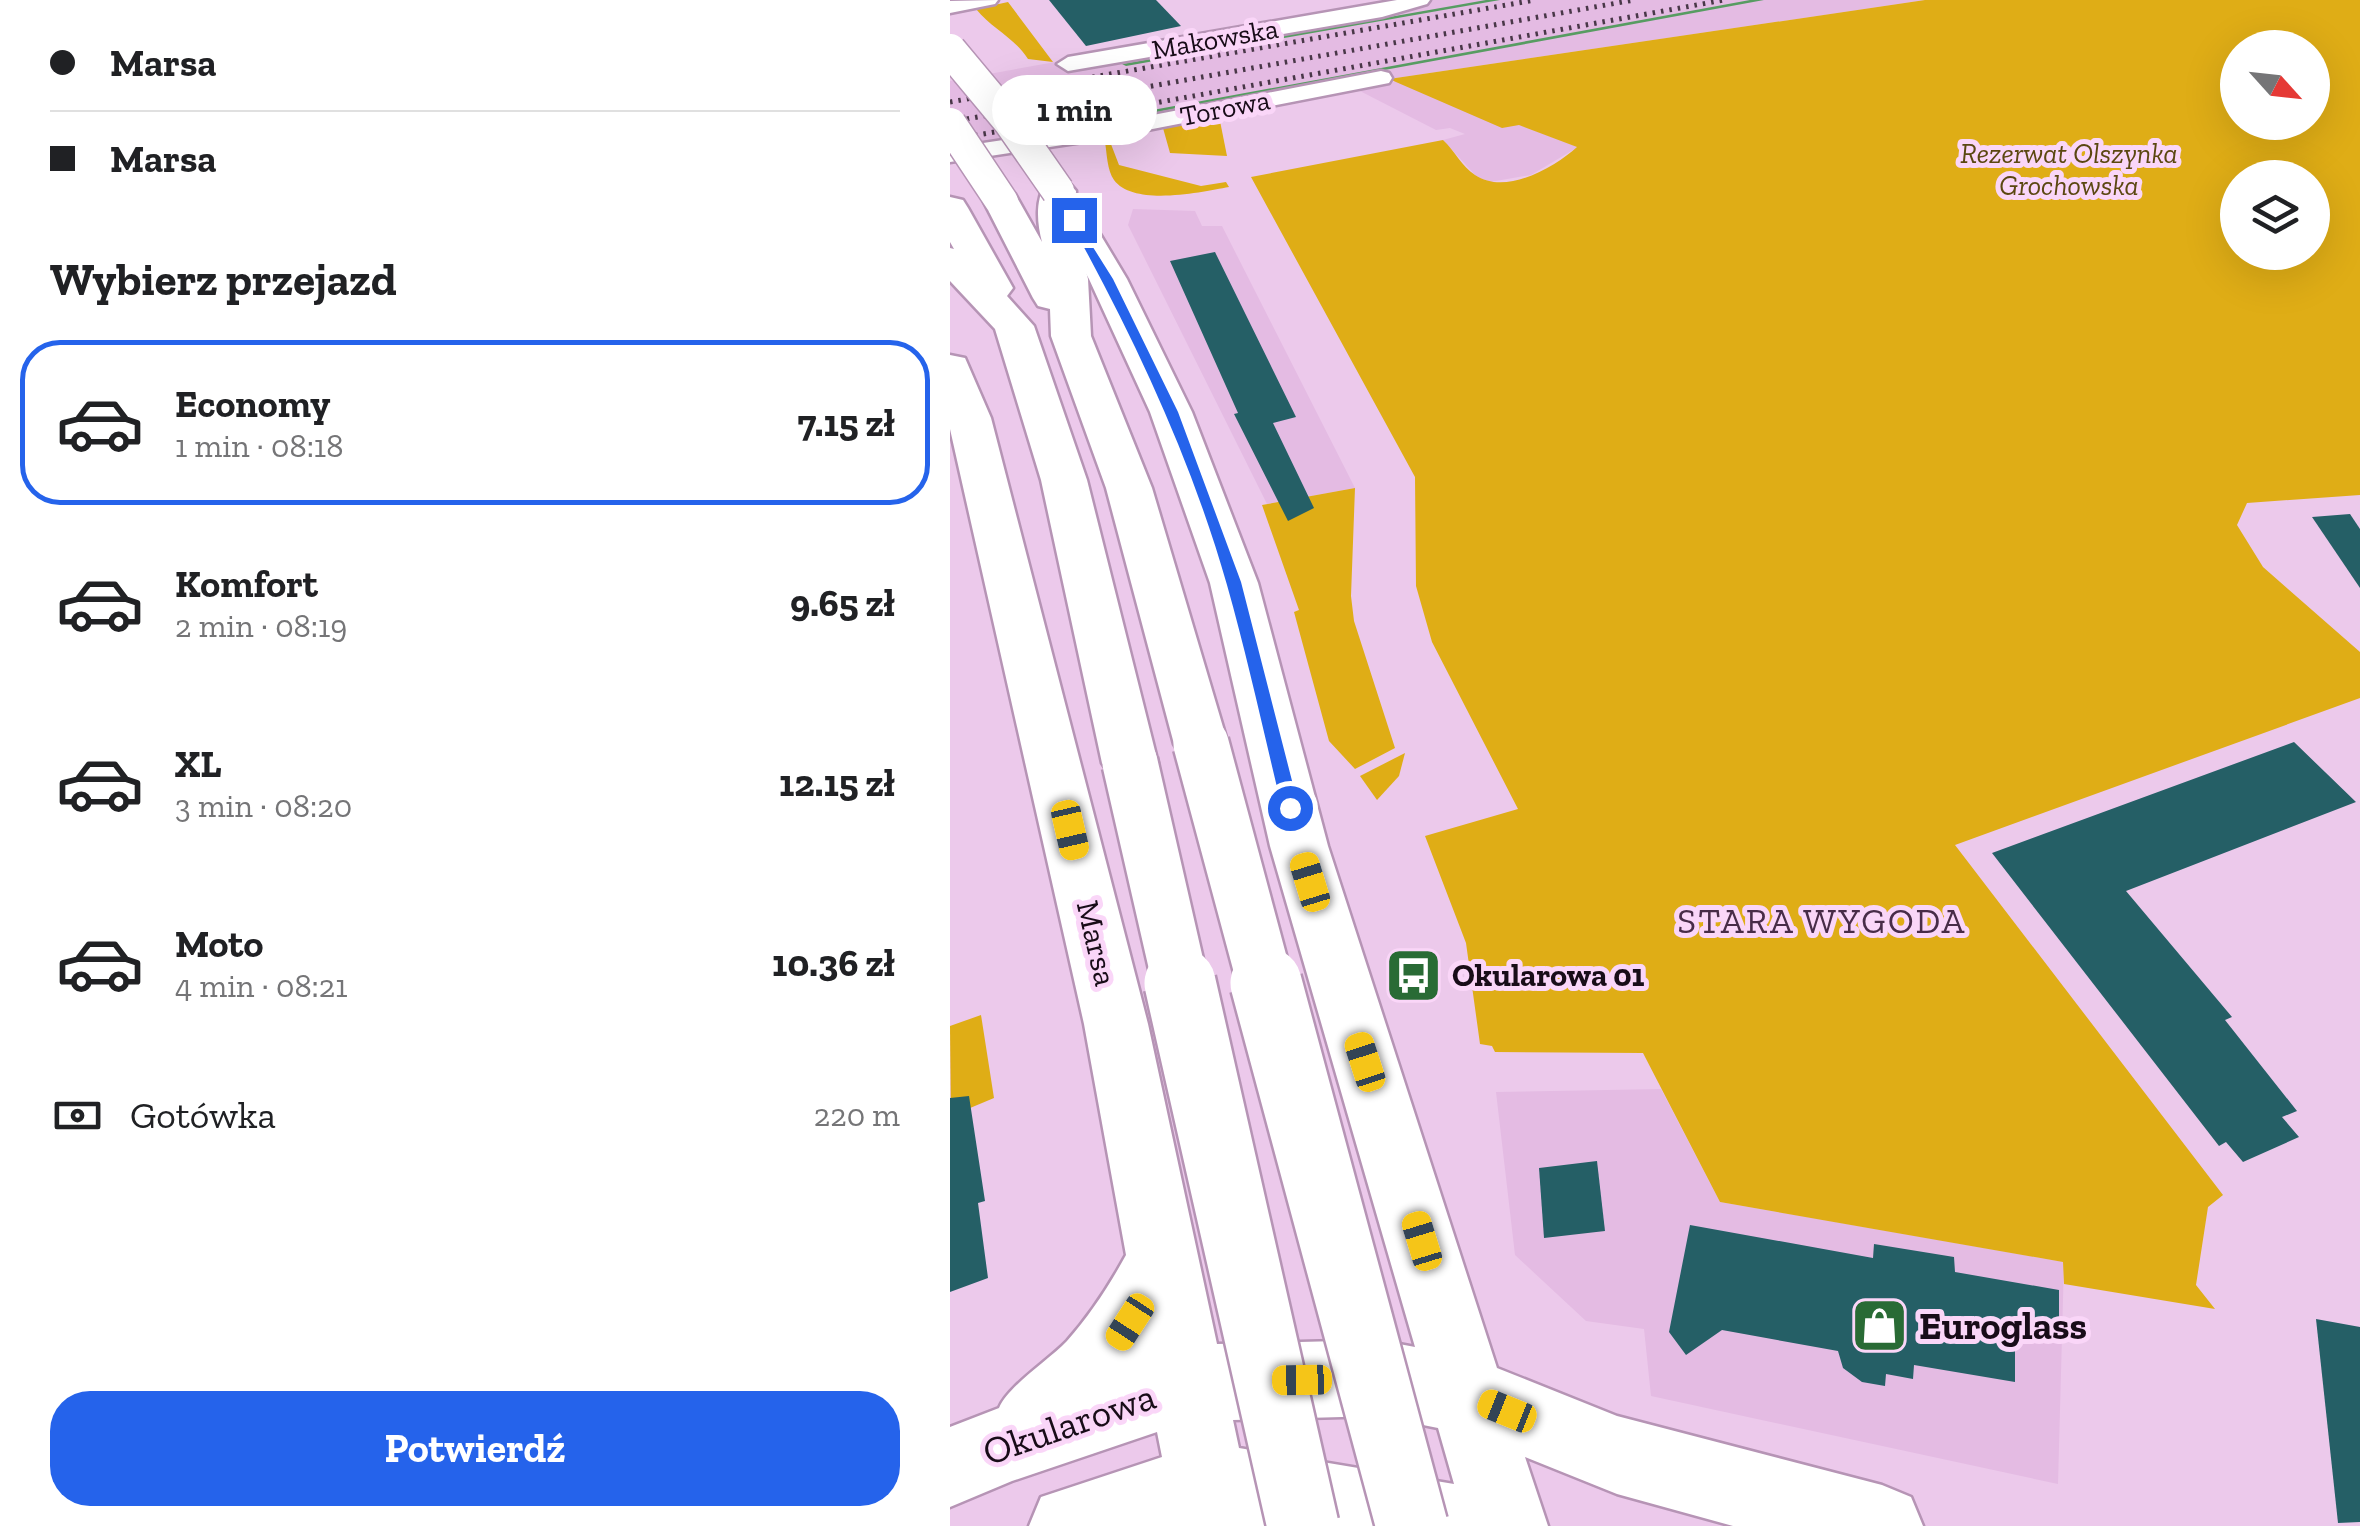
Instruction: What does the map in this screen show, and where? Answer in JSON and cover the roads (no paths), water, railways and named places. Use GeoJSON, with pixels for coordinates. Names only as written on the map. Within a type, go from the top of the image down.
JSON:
{"type":"FeatureCollection","features":[{"type":"Feature","properties":{"kind":"main road"},"geometry":{"type":"LineString","coordinates":[[950,50],[1010,122],[1058,191],[1108,279],[1171,412],[1234,582],[1299,846],[1507,1526]]}},
{"type":"Feature","properties":{"kind":"main road"},"geometry":{"type":"LineString","coordinates":[[950,124],[1002,202],[1072,336],[1129,488],[1412,1526]]}},
{"type":"Feature","properties":{"kind":"main road"},"geometry":{"type":"LineString","coordinates":[[1058,191],[1056,226],[1069,279],[1072,336]]}},
{"type":"Feature","properties":{"kind":"main road"},"geometry":{"type":"LineString","coordinates":[[951,210],[1014,326],[1064,480],[1303,1526]]}},
{"type":"Feature","properties":{"kind":"main road"},"geometry":{"type":"LineString","coordinates":[[950,259],[1014,326]]}},
{"type":"Feature","properties":{"kind":"main road","name":"Marsa"},"geometry":{"type":"LineString","coordinates":[[950,367],[969,418],[1116,1024],[1211,1505]]}},
{"type":"Feature","properties":{"kind":"main road"},"geometry":{"type":"LineString","coordinates":[[980,1454],[1063,1400],[1117,1342],[1143,1302],[1163,1253]]}},
{"type":"Feature","properties":{"kind":"main road","name":"Okularowa"},"geometry":{"type":"LineString","coordinates":[[980,1454],[1188,1383],[1378,1378],[1470,1396],[1616,1454],[1882,1526]]}},
{"type":"Feature","properties":{"kind":"main road"},"geometry":{"type":"LineString","coordinates":[[1070,1526],[1211,1505],[1462,1526]]}},
{"type":"Feature","properties":{"kind":"street"},"geometry":{"type":"LineString","coordinates":[[950,7],[988,0]]}},
{"type":"Feature","properties":{"kind":"street","name":"Makowska"},"geometry":{"type":"LineString","coordinates":[[1068,64],[1382,11],[1420,0]]}},
{"type":"Feature","properties":{"kind":"street","name":"Torowa"},"geometry":{"type":"LineString","coordinates":[[950,155],[1096,132],[1381,78]]}},
{"type":"Feature","properties":{"kind":"waterway"},"geometry":{"type":"LineString","coordinates":[[1126,64],[1497,0]]}},
{"type":"Feature","properties":{"kind":"waterway"},"geometry":{"type":"LineString","coordinates":[[1135,114],[1761,0]]}},
{"type":"Feature","properties":{"kind":"railway"},"geometry":{"type":"LineString","coordinates":[[950,102],[1535,0]]}},
{"type":"Feature","properties":{"kind":"railway"},"geometry":{"type":"LineString","coordinates":[[950,122],[1634,0]]}},
{"type":"Feature","properties":{"kind":"railway"},"geometry":{"type":"LineString","coordinates":[[950,140],[1724,0]]}},
{"type":"Feature","properties":{"kind":"place","name":"Okularowa 01"},"geometry":{"type":"Point","coordinates":[1413,975]}},
{"type":"Feature","properties":{"kind":"place","name":"Euroglass"},"geometry":{"type":"Point","coordinates":[1880,1326]}},
{"type":"Feature","properties":{"kind":"district","name":"STARA WYGODA"},"geometry":{"type":"Point","coordinates":[1822,921]}},
{"type":"Feature","properties":{"kind":"park label","name":"Rezerwat Olszynka Grochowska"},"geometry":{"type":"Point","coordinates":[2069,169]}}]}
